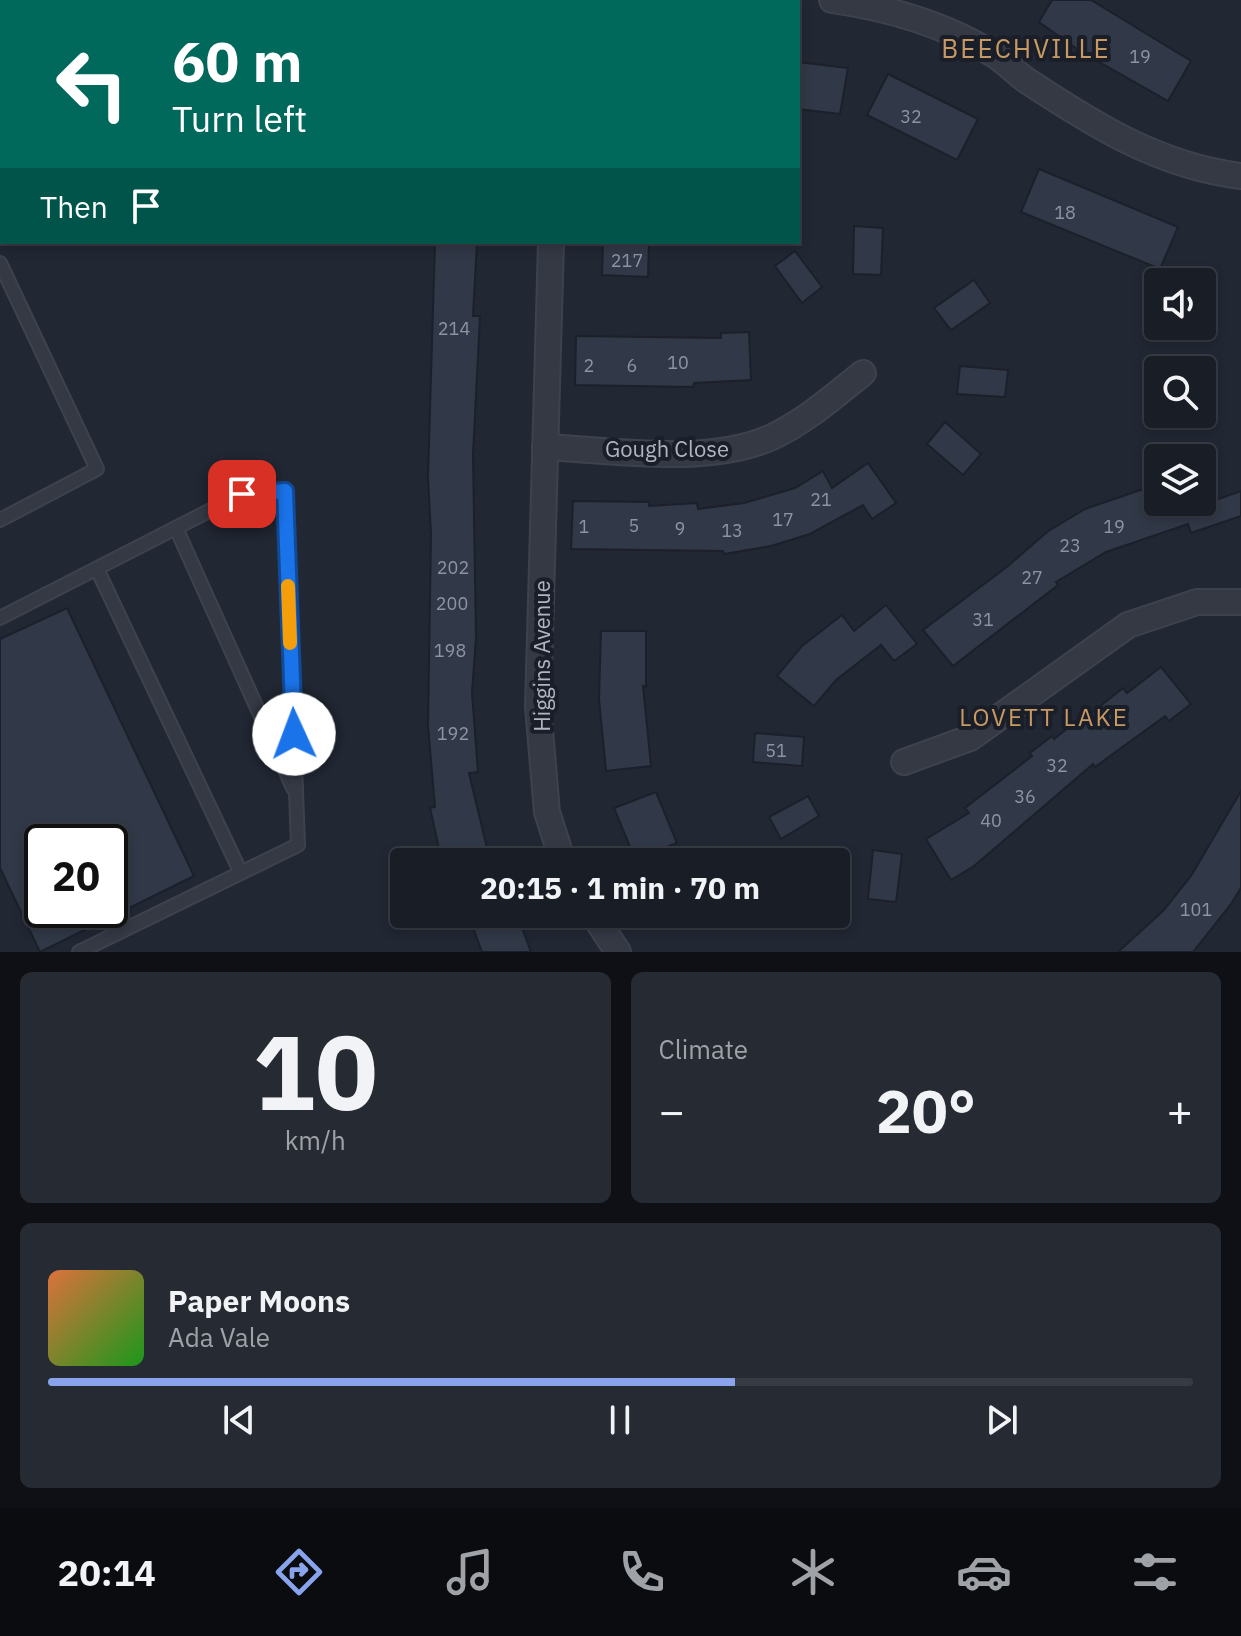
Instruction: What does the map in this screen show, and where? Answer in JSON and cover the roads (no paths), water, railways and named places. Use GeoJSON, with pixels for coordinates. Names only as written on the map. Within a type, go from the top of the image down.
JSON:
{"type":"FeatureCollection","features":[{"type":"Feature","properties":{"kind":"street"},"geometry":{"type":"LineString","coordinates":[[832,0],[887,10],[943,29],[995,55],[1050,96],[1125,143],[1177,163],[1241,176]]}},
{"type":"Feature","properties":{"kind":"street","name":"Higgins Avenue"},"geometry":{"type":"LineString","coordinates":[[551,244],[538,707],[547,812],[559,848]]}},
{"type":"Feature","properties":{"kind":"street","name":"Gough Close"},"geometry":{"type":"LineString","coordinates":[[545,447],[701,452],[740,448],[799,422],[863,373]]}},
{"type":"Feature","properties":{"kind":"street"},"geometry":{"type":"LineString","coordinates":[[904,762],[970,738],[1128,625],[1197,602],[1241,602]]}},
{"type":"Feature","properties":{"kind":"street"},"geometry":{"type":"LineString","coordinates":[[602,928],[618,952]]}},
{"type":"Feature","properties":{"kind":"lane"},"geometry":{"type":"LineString","coordinates":[[0,263],[97,469],[0,520]]}},
{"type":"Feature","properties":{"kind":"lane"},"geometry":{"type":"LineString","coordinates":[[0,618],[242,494],[285,491],[298,845],[79,952]]}},
{"type":"Feature","properties":{"kind":"lane"},"geometry":{"type":"LineString","coordinates":[[176,528],[296,794]]}},
{"type":"Feature","properties":{"kind":"lane"},"geometry":{"type":"LineString","coordinates":[[97,569],[241,873]]}},
{"type":"Feature","properties":{"kind":"district","name":"BEECHVILLE"},"geometry":{"type":"Point","coordinates":[1026,48]}},
{"type":"Feature","properties":{"kind":"district","name":"LOVETT LAKE"},"geometry":{"type":"Point","coordinates":[1044,717]}}]}
